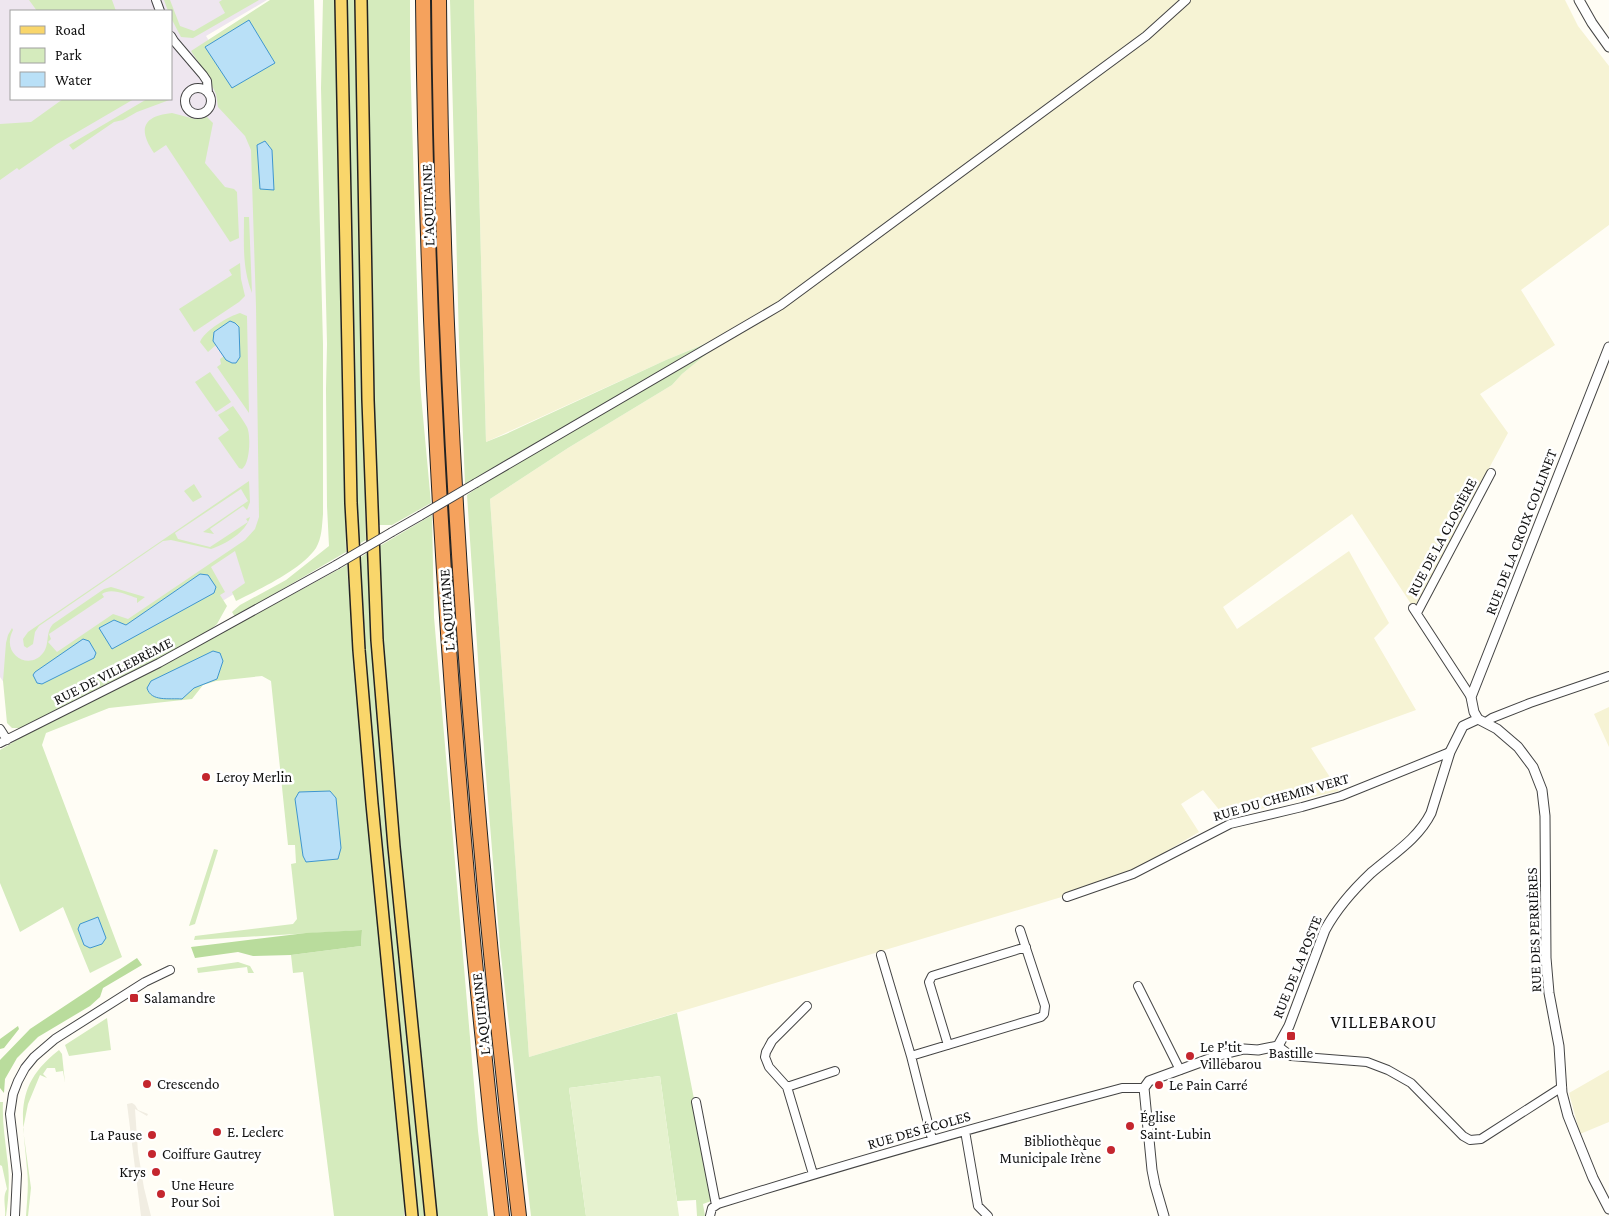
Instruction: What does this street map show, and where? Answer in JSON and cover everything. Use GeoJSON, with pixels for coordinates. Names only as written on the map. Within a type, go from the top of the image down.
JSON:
{"type":"FeatureCollection","features":[{"type":"Feature","properties":{"kind":"highway","name":"L'AQUITAINE"},"geometry":{"type":"LineString","coordinates":[[423,0],[432,354],[449,644],[469,902],[502,1216]]}},
{"type":"Feature","properties":{"kind":"highway","name":"L'AQUITAINE"},"geometry":{"type":"LineString","coordinates":[[439,0],[447,306],[464,616],[482,864],[519,1216]]}},
{"type":"Feature","properties":{"kind":"main road"},"geometry":{"type":"LineString","coordinates":[[341,0],[351,503],[359,650],[372,813],[412,1216]]}},
{"type":"Feature","properties":{"kind":"main road"},"geometry":{"type":"LineString","coordinates":[[361,0],[368,400],[377,640],[395,857],[431,1216]]}},
{"type":"Feature","properties":{"kind":"street","name":"RUE DE VILLEBRÈME"},"geometry":{"type":"LineString","coordinates":[[3,741],[132,678],[336,565],[781,305],[1146,36],[1186,0]]}},
{"type":"Feature","properties":{"kind":"street"},"geometry":{"type":"LineString","coordinates":[[1580,0],[1592,23],[1609,47]]}},
{"type":"Feature","properties":{"kind":"street"},"geometry":{"type":"LineString","coordinates":[[172,38],[207,81],[210,100],[209,108],[203,113],[194,114],[188,109],[185,101],[188,93],[198,88]]}},
{"type":"Feature","properties":{"kind":"street"},"geometry":{"type":"LineString","coordinates":[[198,69],[200,78],[198,88]]}},
{"type":"Feature","properties":{"kind":"street"},"geometry":{"type":"LineString","coordinates":[[198,88],[208,93]]}},
{"type":"Feature","properties":{"kind":"street","name":"RUE DE LA CROIX COLLINET"},"geometry":{"type":"LineString","coordinates":[[1471,697],[1609,347]]}},
{"type":"Feature","properties":{"kind":"street","name":"RUE DE LA CLOSIÈRE"},"geometry":{"type":"LineString","coordinates":[[1471,697],[1415,611],[1491,473]]}},
{"type":"Feature","properties":{"kind":"street"},"geometry":{"type":"LineString","coordinates":[[1471,697],[1474,712],[1482,720],[1609,676]]}},
{"type":"Feature","properties":{"kind":"street","name":"RUE DE LA POSTE"},"geometry":{"type":"LineString","coordinates":[[1278,1046],[1289,1026],[1325,930],[1333,915],[1371,873],[1412,840],[1427,822],[1450,752],[1463,726],[1482,720]]}},
{"type":"Feature","properties":{"kind":"street","name":"RUE DES PERRIÈRES"},"geometry":{"type":"LineString","coordinates":[[1482,720],[1518,748],[1526,757],[1537,776],[1543,795],[1545,816],[1546,958],[1549,993],[1559,1046],[1562,1087],[1568,1116],[1593,1178],[1609,1209]]}},
{"type":"Feature","properties":{"kind":"street"},"geometry":{"type":"LineString","coordinates":[[0,729],[3,741]]}},
{"type":"Feature","properties":{"kind":"street","name":"RUE DU CHEMIN VERT"},"geometry":{"type":"LineString","coordinates":[[1068,897],[1133,874],[1230,824],[1332,799],[1450,752]]}},
{"type":"Feature","properties":{"kind":"street"},"geometry":{"type":"LineString","coordinates":[[911,1056],[1041,1017],[1044,1014],[1044,1006],[1020,930]]}},
{"type":"Feature","properties":{"kind":"street"},"geometry":{"type":"LineString","coordinates":[[948,1045],[929,982],[930,978],[1026,947]]}},
{"type":"Feature","properties":{"kind":"street"},"geometry":{"type":"LineString","coordinates":[[881,955],[911,1056],[932,1139]]}},
{"type":"Feature","properties":{"kind":"street"},"geometry":{"type":"LineString","coordinates":[[15,1216],[17,1174],[10,1114],[13,1094],[25,1068],[34,1057],[55,1039],[144,982],[170,970]]}},
{"type":"Feature","properties":{"kind":"street"},"geometry":{"type":"LineString","coordinates":[[1138,986],[1180,1070]]}},
{"type":"Feature","properties":{"kind":"street"},"geometry":{"type":"LineString","coordinates":[[807,1006],[772,1041],[766,1052],[767,1062],[787,1087],[813,1174]]}},
{"type":"Feature","properties":{"kind":"street"},"geometry":{"type":"LineString","coordinates":[[1164,1216],[1152,1170],[1144,1088],[1149,1081],[1220,1055],[1244,1049],[1258,1050],[1278,1046],[1291,1056],[1367,1062],[1388,1070],[1411,1083],[1463,1136],[1470,1140],[1481,1138],[1562,1087]]}},
{"type":"Feature","properties":{"kind":"street"},"geometry":{"type":"LineString","coordinates":[[787,1087],[835,1071]]}},
{"type":"Feature","properties":{"kind":"street","name":"RUE DES ÉCOLES"},"geometry":{"type":"LineString","coordinates":[[716,1205],[932,1139],[1122,1088],[1144,1088]]}},
{"type":"Feature","properties":{"kind":"street"},"geometry":{"type":"LineString","coordinates":[[696,1102],[716,1205],[712,1208],[710,1216]]}},
{"type":"Feature","properties":{"kind":"street"},"geometry":{"type":"LineString","coordinates":[[965,1130],[978,1206],[988,1216]]}},
{"type":"Feature","properties":{"kind":"shaded area"},"geometry":{"type":"Polygon","coordinates":[[[0,0],[267,0],[206,36],[269,136],[277,568],[28,718],[0,677],[0,0]]]}},
{"type":"Feature","properties":{"kind":"shaded area"},"geometry":{"type":"Polygon","coordinates":[[[474,0],[1565,0],[1578,26],[1609,66],[1609,225],[1521,290],[1555,345],[1480,394],[1508,433],[1415,606],[1413,607],[1352,514],[1223,607],[1237,629],[1349,551],[1389,623],[1374,638],[1416,710],[1311,748],[1339,791],[1225,817],[1203,790],[1181,804],[1199,832],[1118,880],[529,1057],[490,499],[568,448],[672,385],[682,374],[715,347],[711,341],[486,442],[474,0]]]}},
{"type":"Feature","properties":{"kind":"shaded area"},"geometry":{"type":"Polygon","coordinates":[[[1609,707],[1609,747],[1594,714],[1609,707]]]}},
{"type":"Feature","properties":{"kind":"shaded area"},"geometry":{"type":"Polygon","coordinates":[[[1609,1070],[1609,1122],[1580,1134],[1569,1093],[1609,1070]]]}},
{"type":"Feature","properties":{"kind":"shaded area"},"geometry":{"type":"Polygon","coordinates":[[[132,1103],[138,1110],[148,1114],[147,1116],[135,1109],[138,1152],[151,1216],[141,1216],[127,1104],[132,1103]]]}},
{"type":"Feature","properties":{"kind":"green space"},"geometry":{"type":"Polygon","coordinates":[[[29,0],[112,0],[116,10],[36,10],[29,0]]]}},
{"type":"Feature","properties":{"kind":"green space"},"geometry":{"type":"Polygon","coordinates":[[[164,0],[170,0],[180,26],[194,31],[225,13],[219,2],[222,0],[259,0],[193,38],[181,37],[172,20],[172,10],[168,10],[164,0]]]}},
{"type":"Feature","properties":{"kind":"green space"},"geometry":{"type":"Polygon","coordinates":[[[270,0],[314,0],[323,344],[323,514],[319,540],[316,548],[301,564],[268,585],[236,601],[232,592],[245,583],[235,551],[211,567],[225,592],[220,595],[227,606],[217,624],[210,630],[156,660],[22,728],[12,728],[7,723],[3,681],[6,643],[12,628],[10,647],[13,653],[18,658],[31,661],[45,650],[49,631],[53,624],[104,589],[111,587],[145,597],[137,603],[137,598],[119,592],[110,591],[102,594],[104,597],[49,634],[51,639],[48,642],[57,652],[113,614],[128,619],[245,540],[255,529],[259,517],[256,306],[251,150],[245,136],[218,107],[216,94],[207,75],[191,51],[270,0]]]}},
{"type":"Feature","properties":{"kind":"green space"},"geometry":{"type":"Polygon","coordinates":[[[323,0],[336,0],[346,552],[235,617],[232,612],[240,605],[286,580],[329,546],[327,506],[327,344],[321,88],[323,0]]]}},
{"type":"Feature","properties":{"kind":"green space"},"geometry":{"type":"Polygon","coordinates":[[[346,0],[355,0],[366,540],[357,545],[346,0]]]}},
{"type":"Feature","properties":{"kind":"green space"},"geometry":{"type":"Polygon","coordinates":[[[366,0],[410,0],[420,384],[431,503],[392,525],[377,525],[366,0]]]}},
{"type":"Feature","properties":{"kind":"green space"},"geometry":{"type":"Polygon","coordinates":[[[450,0],[474,0],[486,442],[712,341],[465,484],[459,342],[450,0]]]}},
{"type":"Feature","properties":{"kind":"green space"},"geometry":{"type":"Polygon","coordinates":[[[62,100],[132,100],[0,180],[0,124],[31,122],[62,100]]]}},
{"type":"Feature","properties":{"kind":"green space"},"geometry":{"type":"Polygon","coordinates":[[[145,100],[169,100],[114,122],[73,150],[69,145],[145,100]]]}},
{"type":"Feature","properties":{"kind":"green space"},"geometry":{"type":"Polygon","coordinates":[[[172,113],[195,119],[207,117],[213,123],[205,163],[225,187],[234,189],[237,192],[239,238],[230,242],[166,145],[154,153],[149,145],[145,131],[146,125],[154,117],[172,113]]]}},
{"type":"Feature","properties":{"kind":"green space"},"geometry":{"type":"Polygon","coordinates":[[[244,217],[249,217],[252,293],[245,265],[244,217]]]}},
{"type":"Feature","properties":{"kind":"green space"},"geometry":{"type":"Polygon","coordinates":[[[240,263],[245,296],[194,332],[179,309],[232,275],[229,270],[240,263]]]}},
{"type":"Feature","properties":{"kind":"green space"},"geometry":{"type":"Polygon","coordinates":[[[240,313],[247,316],[249,413],[217,367],[221,364],[220,359],[224,356],[232,363],[213,341],[216,345],[208,352],[200,342],[206,333],[217,324],[240,313]]]}},
{"type":"Feature","properties":{"kind":"green space"},"geometry":{"type":"Polygon","coordinates":[[[715,347],[682,374],[672,385],[568,448],[490,499],[529,1057],[677,1013],[714,1200],[703,1204],[705,1216],[697,1216],[696,1200],[677,1201],[660,1076],[569,1088],[586,1216],[531,1216],[500,947],[485,764],[467,495],[493,477],[715,347]]]}},
{"type":"Feature","properties":{"kind":"green space"},"geometry":{"type":"Polygon","coordinates":[[[210,372],[231,402],[216,412],[195,382],[210,372]]]}},
{"type":"Feature","properties":{"kind":"green space"},"geometry":{"type":"Polygon","coordinates":[[[233,406],[247,427],[249,436],[247,461],[242,469],[239,468],[218,438],[229,430],[218,415],[233,406]]]}},
{"type":"Feature","properties":{"kind":"green space"},"geometry":{"type":"Polygon","coordinates":[[[249,481],[250,502],[247,510],[243,506],[210,529],[214,534],[203,532],[248,501],[241,489],[175,533],[178,539],[210,547],[248,522],[235,537],[211,549],[171,540],[163,541],[39,626],[35,632],[33,644],[27,648],[24,646],[23,639],[28,632],[249,481]]]}},
{"type":"Feature","properties":{"kind":"green space"},"geometry":{"type":"Polygon","coordinates":[[[194,484],[202,497],[193,502],[184,491],[194,484]]]}},
{"type":"Feature","properties":{"kind":"green space"},"geometry":{"type":"Polygon","coordinates":[[[432,515],[434,617],[478,1131],[488,1216],[437,1216],[395,798],[378,547],[432,515]]]}},
{"type":"Feature","properties":{"kind":"green space"},"geometry":{"type":"Polygon","coordinates":[[[367,553],[382,776],[427,1216],[417,1216],[377,805],[358,559],[367,553]]]}},
{"type":"Feature","properties":{"kind":"green space"},"geometry":{"type":"Polygon","coordinates":[[[347,565],[357,701],[405,1191],[404,1216],[334,1216],[303,972],[293,973],[291,955],[361,946],[362,930],[194,940],[195,936],[293,924],[297,919],[291,864],[296,863],[295,845],[288,845],[271,681],[262,676],[216,681],[203,685],[192,699],[109,708],[46,733],[42,745],[122,957],[90,973],[63,907],[20,932],[0,883],[0,750],[347,565]]]}},
{"type":"Feature","properties":{"kind":"green space"},"geometry":{"type":"Polygon","coordinates":[[[214,849],[218,850],[195,924],[189,926],[214,849]]]}},
{"type":"Feature","properties":{"kind":"green space"},"geometry":{"type":"Polygon","coordinates":[[[362,930],[361,946],[291,955],[253,956],[238,952],[195,958],[191,947],[306,933],[362,930]]]}},
{"type":"Feature","properties":{"kind":"green space"},"geometry":{"type":"Polygon","coordinates":[[[137,958],[142,965],[103,988],[100,997],[90,1006],[38,1037],[17,1058],[5,1079],[4,1093],[0,1088],[0,1060],[30,1029],[137,958]]]}},
{"type":"Feature","properties":{"kind":"green space"},"geometry":{"type":"Polygon","coordinates":[[[238,962],[250,966],[254,973],[248,973],[247,967],[198,973],[197,968],[238,962]]]}},
{"type":"Feature","properties":{"kind":"green space"},"geometry":{"type":"Polygon","coordinates":[[[107,1018],[111,1050],[69,1056],[65,1045],[107,1018]]]}},
{"type":"Feature","properties":{"kind":"green space"},"geometry":{"type":"Polygon","coordinates":[[[18,1026],[19,1029],[4,1048],[0,1049],[0,1039],[18,1026]]]}},
{"type":"Feature","properties":{"kind":"green space"},"geometry":{"type":"Polygon","coordinates":[[[59,1050],[62,1054],[65,1083],[63,1071],[56,1072],[55,1068],[47,1068],[43,1074],[47,1078],[40,1075],[28,1104],[23,1127],[27,1090],[44,1064],[59,1050]]]}},
{"type":"Feature","properties":{"kind":"green space"},"geometry":{"type":"Polygon","coordinates":[[[660,1076],[679,1216],[586,1216],[569,1088],[660,1076]]]}},
{"type":"Feature","properties":{"kind":"green space"},"geometry":{"type":"Polygon","coordinates":[[[0,1102],[3,1102],[3,1123],[9,1172],[6,1216],[4,1199],[7,1189],[2,1166],[0,1165],[0,1102]]]}},
{"type":"Feature","properties":{"kind":"green space"},"geometry":{"type":"Polygon","coordinates":[[[24,1135],[31,1188],[28,1216],[26,1216],[28,1181],[24,1135]]]}},
{"type":"Feature","properties":{"kind":"water"},"geometry":{"type":"Polygon","coordinates":[[[249,20],[275,63],[232,88],[205,47],[249,20]]]}},
{"type":"Feature","properties":{"kind":"water"},"geometry":{"type":"Polygon","coordinates":[[[265,141],[272,150],[274,190],[260,189],[257,145],[265,141]]]}},
{"type":"Feature","properties":{"kind":"water"},"geometry":{"type":"Polygon","coordinates":[[[230,321],[239,327],[240,357],[236,363],[226,360],[213,341],[214,332],[230,321]]]}},
{"type":"Feature","properties":{"kind":"water"},"geometry":{"type":"Polygon","coordinates":[[[200,574],[208,575],[216,587],[214,593],[112,649],[99,628],[114,620],[126,625],[200,574]]]}},
{"type":"Feature","properties":{"kind":"water"},"geometry":{"type":"Polygon","coordinates":[[[83,639],[89,641],[96,653],[94,658],[42,684],[37,683],[33,675],[35,672],[83,639]]]}},
{"type":"Feature","properties":{"kind":"water"},"geometry":{"type":"Polygon","coordinates":[[[213,651],[220,653],[223,661],[217,679],[194,688],[182,699],[156,697],[149,692],[147,688],[151,681],[213,651]]]}},
{"type":"Feature","properties":{"kind":"water"},"geometry":{"type":"Polygon","coordinates":[[[330,791],[336,798],[341,848],[338,859],[306,862],[303,856],[295,799],[299,792],[330,791]]]}},
{"type":"Feature","properties":{"kind":"water"},"geometry":{"type":"Polygon","coordinates":[[[98,917],[106,938],[102,944],[90,948],[84,945],[78,929],[80,924],[98,917]]]}},
{"type":"Feature","properties":{"kind":"place","name":"Leroy Merlin"},"geometry":{"type":"Point","coordinates":[206,777]}},
{"type":"Feature","properties":{"kind":"place","name":"Salamandre"},"geometry":{"type":"Point","coordinates":[134,998]}},
{"type":"Feature","properties":{"kind":"place","name":"Bastille"},"geometry":{"type":"Point","coordinates":[1291,1036]}},
{"type":"Feature","properties":{"kind":"place","name":"Le P'tit Villebarou"},"geometry":{"type":"Point","coordinates":[1190,1056]}},
{"type":"Feature","properties":{"kind":"place","name":"Crescendo"},"geometry":{"type":"Point","coordinates":[147,1084]}},
{"type":"Feature","properties":{"kind":"place","name":"Le Pain Carré"},"geometry":{"type":"Point","coordinates":[1159,1085]}},
{"type":"Feature","properties":{"kind":"place","name":"Église Saint-Lubin"},"geometry":{"type":"Point","coordinates":[1130,1126]}},
{"type":"Feature","properties":{"kind":"place","name":"E. Leclerc"},"geometry":{"type":"Point","coordinates":[217,1132]}},
{"type":"Feature","properties":{"kind":"place","name":"La Pause"},"geometry":{"type":"Point","coordinates":[152,1135]}},
{"type":"Feature","properties":{"kind":"place","name":"Bibliothèque Municipale Irène"},"geometry":{"type":"Point","coordinates":[1111,1150]}},
{"type":"Feature","properties":{"kind":"place","name":"Coiffure Gautrey"},"geometry":{"type":"Point","coordinates":[152,1154]}},
{"type":"Feature","properties":{"kind":"place","name":"Krys"},"geometry":{"type":"Point","coordinates":[156,1172]}},
{"type":"Feature","properties":{"kind":"place","name":"Une Heure Pour Soi"},"geometry":{"type":"Point","coordinates":[161,1194]}},
{"type":"Feature","properties":{"kind":"district","name":"VILLEBAROU"},"geometry":{"type":"Point","coordinates":[1384,1022]}}]}
